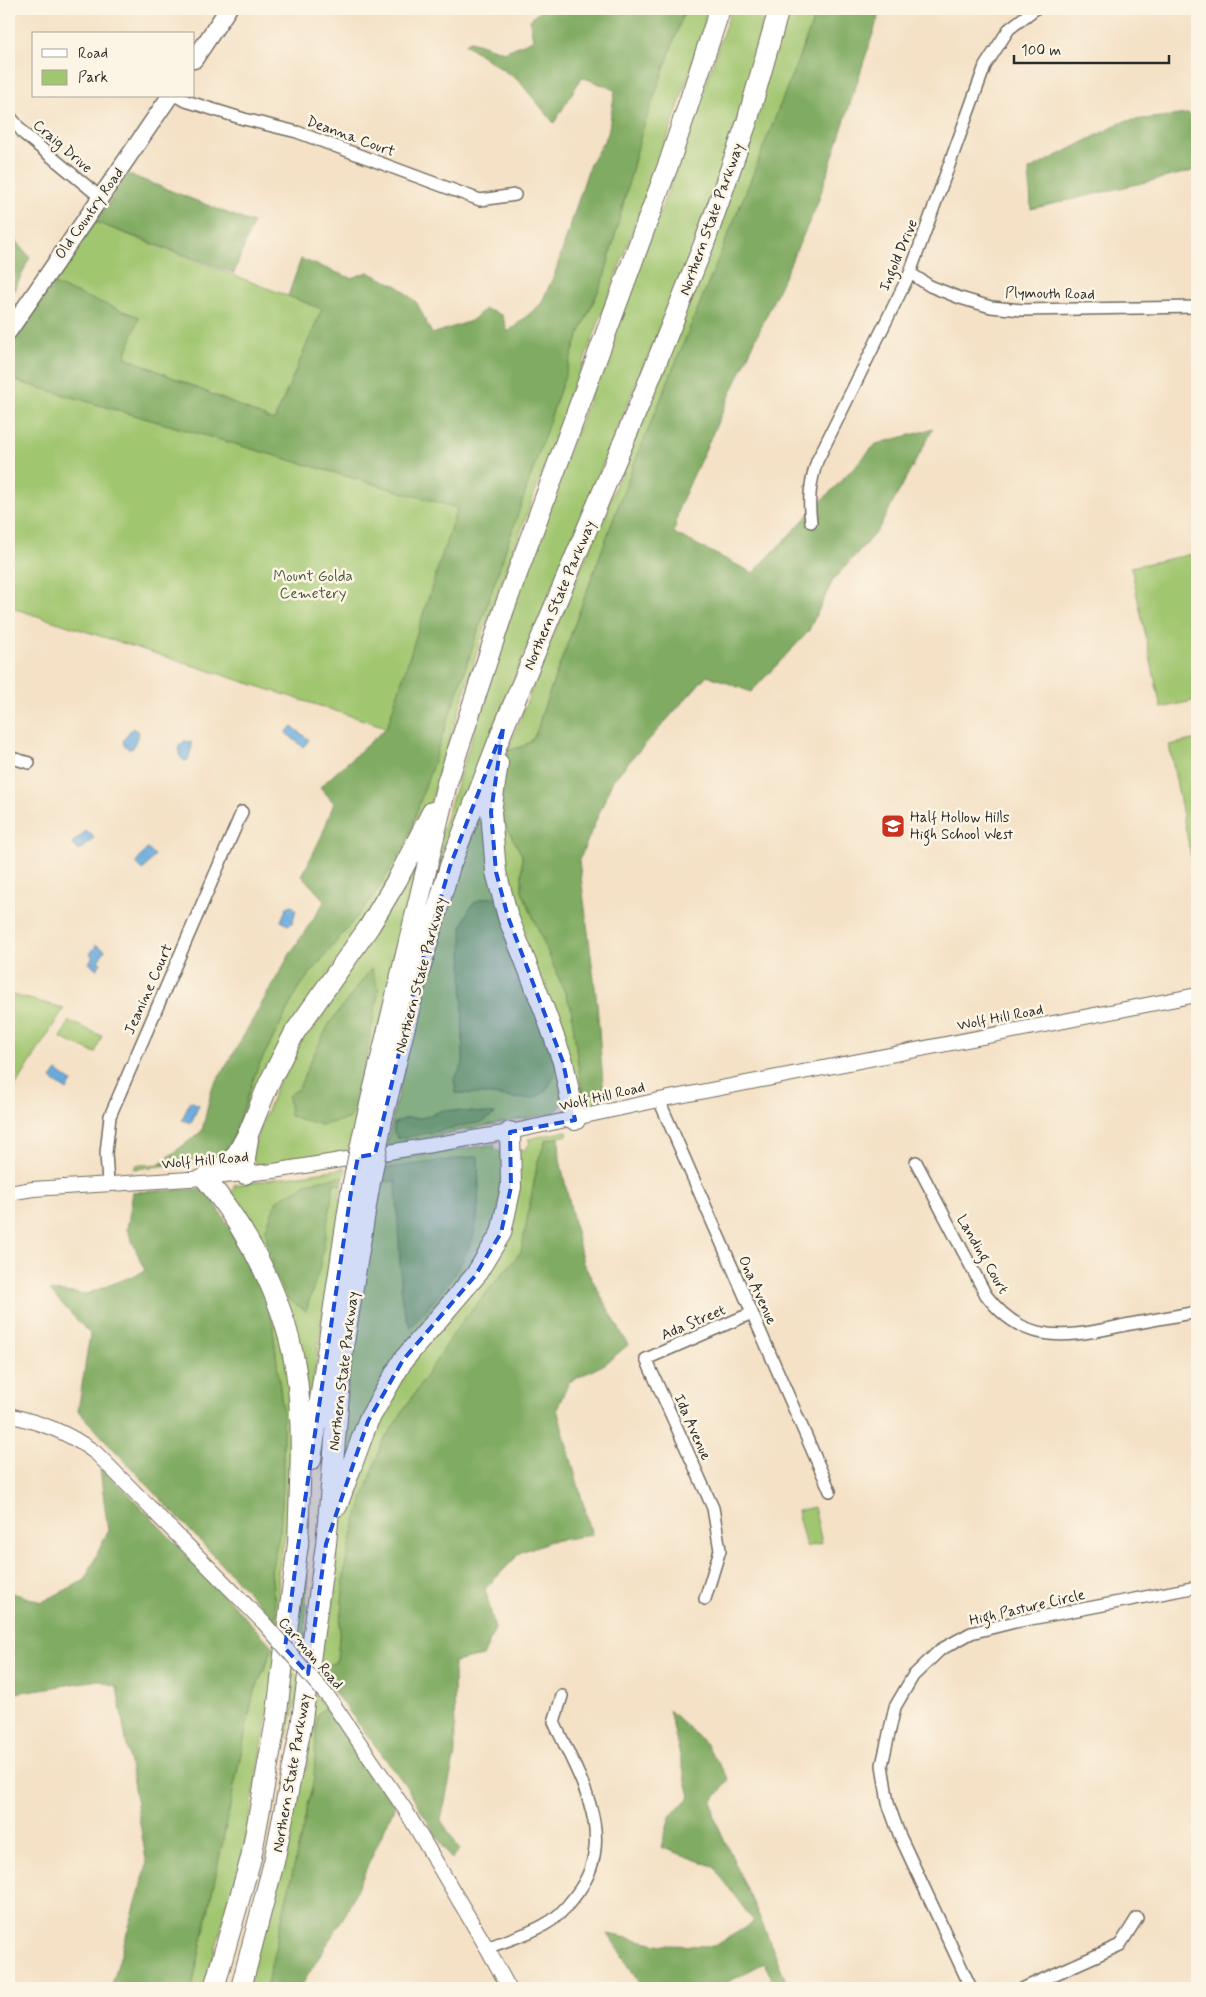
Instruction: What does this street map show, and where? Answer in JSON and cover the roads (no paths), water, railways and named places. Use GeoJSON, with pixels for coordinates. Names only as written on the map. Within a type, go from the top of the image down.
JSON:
{"type":"FeatureCollection","features":[{"type":"Feature","properties":{"kind":"highway","name":"Northern State Parkway"},"geometry":{"type":"LineString","coordinates":[[214,1988],[252,1858],[276,1720],[298,1547],[360,1190],[447,784],[504,609],[670,160],[720,9]]}},
{"type":"Feature","properties":{"kind":"highway","name":"Northern State Parkway"},"geometry":{"type":"LineString","coordinates":[[374,1122],[450,866],[503,729],[642,398],[704,244],[747,122],[778,9]]}},
{"type":"Feature","properties":{"kind":"highway"},"geometry":{"type":"LineString","coordinates":[[503,729],[491,812],[496,872],[508,917],[563,1062],[575,1120]]}},
{"type":"Feature","properties":{"kind":"highway"},"geometry":{"type":"LineString","coordinates":[[298,1547],[301,1445],[300,1398],[288,1335],[270,1284],[254,1252],[232,1216],[205,1178],[233,1160],[249,1132],[269,1083],[295,1032],[374,919],[397,880],[447,784]]}},
{"type":"Feature","properties":{"kind":"highway"},"geometry":{"type":"LineString","coordinates":[[245,1174],[249,1132]]}},
{"type":"Feature","properties":{"kind":"highway"},"geometry":{"type":"LineString","coordinates":[[326,1544],[342,1489],[368,1421],[403,1360],[475,1276],[501,1233],[511,1187],[510,1132]]}},
{"type":"Feature","properties":{"kind":"highway","name":"Northern State Parkway"},"geometry":{"type":"LineString","coordinates":[[241,1988],[274,1862],[301,1727],[326,1544],[343,1349],[360,1190]]}},
{"type":"Feature","properties":{"kind":"main road"},"geometry":{"type":"LineString","coordinates":[[195,58],[228,9]]}},
{"type":"Feature","properties":{"kind":"main road","name":"Old Country Road"},"geometry":{"type":"LineString","coordinates":[[9,330],[169,98]]}},
{"type":"Feature","properties":{"kind":"street","name":"Ingold Drive"},"geometry":{"type":"LineString","coordinates":[[811,522],[808,503],[810,483],[817,461],[910,273],[985,66],[1009,29],[1035,9]]}},
{"type":"Feature","properties":{"kind":"street","name":"Deanna Court"},"geometry":{"type":"LineString","coordinates":[[180,98],[244,119],[297,132],[480,200],[515,195]]}},
{"type":"Feature","properties":{"kind":"street","name":"Craig Drive"},"geometry":{"type":"LineString","coordinates":[[9,115],[24,134],[100,197]]}},
{"type":"Feature","properties":{"kind":"street","name":"Plymouth Road"},"geometry":{"type":"LineString","coordinates":[[910,273],[930,286],[960,298],[991,307],[1022,310],[1197,306]]}},
{"type":"Feature","properties":{"kind":"street"},"geometry":{"type":"LineString","coordinates":[[9,757],[29,764]]}},
{"type":"Feature","properties":{"kind":"street","name":"Jeanine Court"},"geometry":{"type":"LineString","coordinates":[[108,1183],[106,1153],[110,1116],[242,812]]}},
{"type":"Feature","properties":{"kind":"street","name":"Wolf Hill Road"},"geometry":{"type":"LineString","coordinates":[[9,1193],[33,1189],[245,1174],[510,1132],[575,1120],[659,1100],[1197,995]]}},
{"type":"Feature","properties":{"kind":"street","name":"Ona Avenue"},"geometry":{"type":"LineString","coordinates":[[659,1100],[830,1491]]}},
{"type":"Feature","properties":{"kind":"street","name":"Landing Court"},"geometry":{"type":"LineString","coordinates":[[916,1162],[986,1294],[998,1310],[1016,1323],[1037,1332],[1061,1335],[1088,1333],[1197,1312]]}},
{"type":"Feature","properties":{"kind":"street","name":"Ada Street"},"geometry":{"type":"LineString","coordinates":[[646,1359],[752,1313]]}},
{"type":"Feature","properties":{"kind":"street","name":"Ida Avenue"},"geometry":{"type":"LineString","coordinates":[[646,1359],[713,1508],[720,1550],[705,1599]]}},
{"type":"Feature","properties":{"kind":"street","name":"Carman Road"},"geometry":{"type":"LineString","coordinates":[[9,1415],[53,1428],[75,1438],[96,1453],[264,1623],[329,1698],[406,1811],[509,1988]]}},
{"type":"Feature","properties":{"kind":"street","name":"High Pasture Circle"},"geometry":{"type":"LineString","coordinates":[[972,1988],[899,1834],[888,1803],[882,1765],[895,1706],[913,1676],[940,1650],[971,1633],[1014,1622],[1197,1587]]}},
{"type":"Feature","properties":{"kind":"street"},"geometry":{"type":"LineString","coordinates":[[487,1948],[546,1925],[567,1907],[586,1883],[595,1855],[596,1829],[592,1808],[554,1722],[562,1696]]}},
{"type":"Feature","properties":{"kind":"street"},"geometry":{"type":"LineString","coordinates":[[1024,1988],[1120,1945],[1137,1918]]}},
{"type":"Feature","properties":{"kind":"water"},"geometry":{"type":"Polygon","coordinates":[[[292,726],[309,740],[303,747],[286,733],[292,726]]]}},
{"type":"Feature","properties":{"kind":"water"},"geometry":{"type":"Polygon","coordinates":[[[131,729],[139,732],[133,748],[129,749],[124,745],[123,741],[131,729]]]}},
{"type":"Feature","properties":{"kind":"water"},"geometry":{"type":"Polygon","coordinates":[[[184,741],[191,742],[192,746],[188,760],[184,761],[179,755],[179,746],[184,741]]]}},
{"type":"Feature","properties":{"kind":"water"},"geometry":{"type":"Polygon","coordinates":[[[87,830],[94,838],[79,851],[72,843],[87,830]]]}},
{"type":"Feature","properties":{"kind":"water"},"geometry":{"type":"Polygon","coordinates":[[[147,849],[155,855],[143,870],[136,863],[147,849]]]}},
{"type":"Feature","properties":{"kind":"water"},"geometry":{"type":"Polygon","coordinates":[[[292,905],[296,910],[292,923],[288,925],[281,921],[287,907],[292,905]]]}},
{"type":"Feature","properties":{"kind":"water"},"geometry":{"type":"Polygon","coordinates":[[[96,945],[105,950],[98,961],[101,963],[97,969],[89,963],[93,956],[90,954],[96,945]]]}},
{"type":"Feature","properties":{"kind":"water"},"geometry":{"type":"Polygon","coordinates":[[[57,1071],[72,1082],[67,1090],[51,1079],[57,1071]]]}},
{"type":"Feature","properties":{"kind":"water"},"geometry":{"type":"Polygon","coordinates":[[[190,1101],[199,1105],[191,1123],[182,1120],[190,1101]]]}},
{"type":"Feature","properties":{"kind":"place","name":"Half Hollow Hills High School West"},"geometry":{"type":"Point","coordinates":[893,826]}},
{"type":"Feature","properties":{"kind":"park label","name":"Mount Golda Cemetery"},"geometry":{"type":"Point","coordinates":[313,584]}}]}
